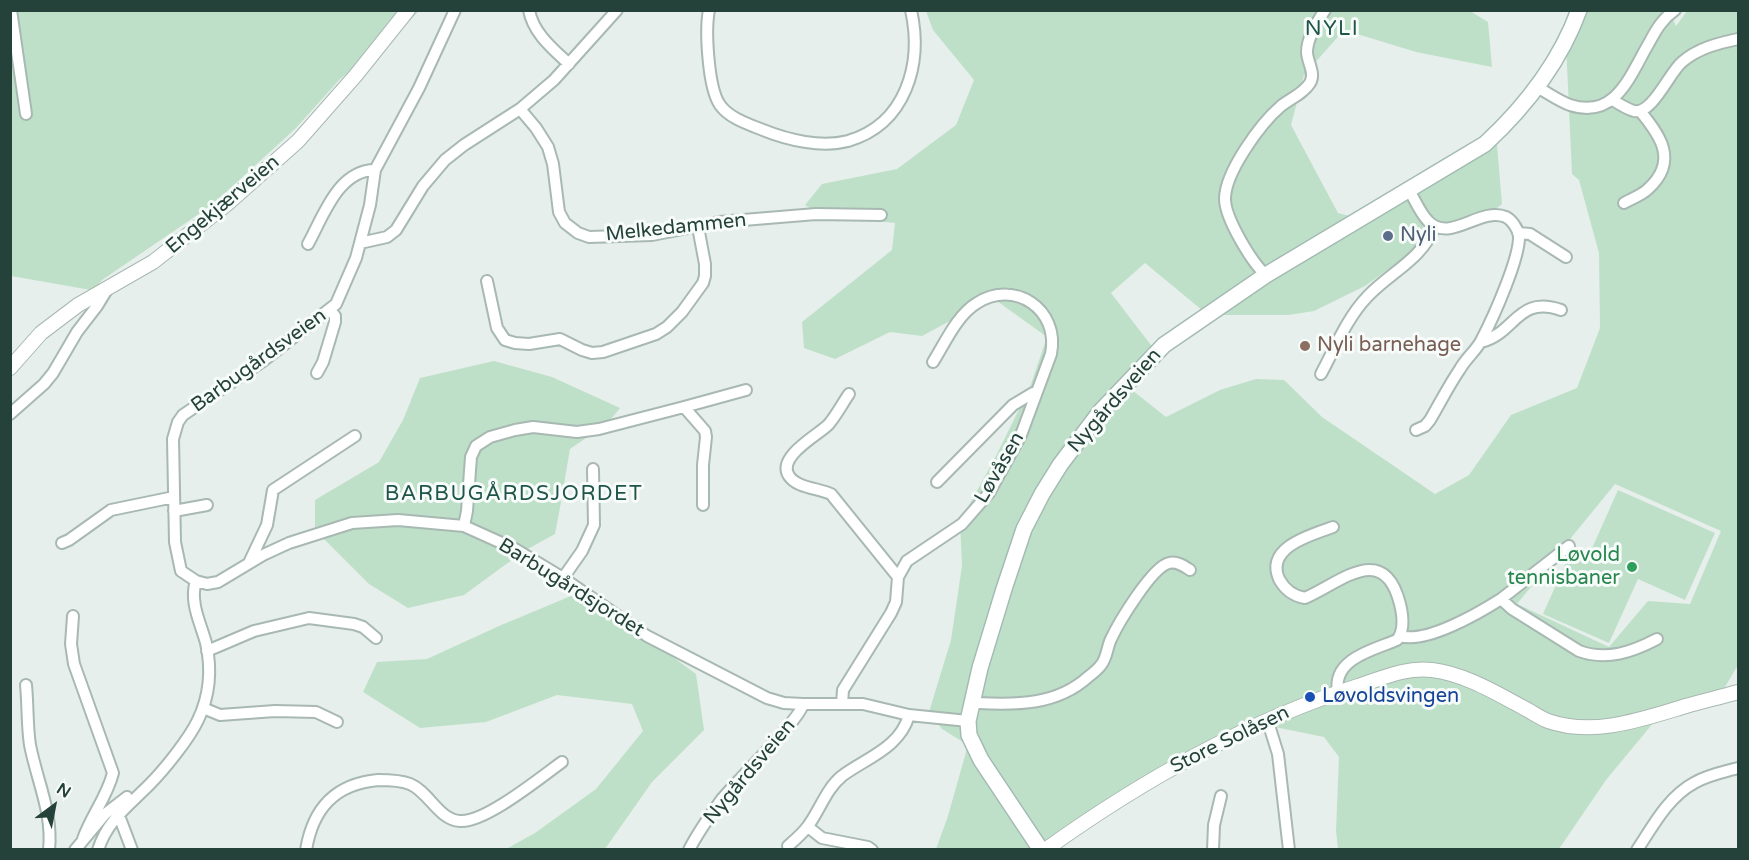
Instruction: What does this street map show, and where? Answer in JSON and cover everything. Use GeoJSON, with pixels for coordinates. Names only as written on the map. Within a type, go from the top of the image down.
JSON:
{"type":"FeatureCollection","features":[{"type":"Feature","properties":{"kind":"main road","name":"Nygårdsveien"},"geometry":{"type":"LineString","coordinates":[[968,721],[980,668],[1024,529],[1060,465],[1100,412],[1164,345],[1266,275],[1485,144],[1537,87],[1559,56],[1579,10]]}},
{"type":"Feature","properties":{"kind":"main road"},"geometry":{"type":"LineString","coordinates":[[968,721],[969,735],[981,760],[1043,849]]}},
{"type":"Feature","properties":{"kind":"street"},"geometry":{"type":"LineString","coordinates":[[10,10],[26,114]]}},
{"type":"Feature","properties":{"kind":"street","name":"Engekjærveien"},"geometry":{"type":"LineString","coordinates":[[10,368],[41,333],[78,305],[153,262],[227,204],[298,141],[356,75],[408,10]]}},
{"type":"Feature","properties":{"kind":"street","name":"Barbugårdsveien"},"geometry":{"type":"LineString","coordinates":[[196,581],[181,571],[175,542],[174,439],[178,423],[183,415],[263,361],[336,304],[356,258],[370,205],[375,170],[419,88],[454,10]]}},
{"type":"Feature","properties":{"kind":"street"},"geometry":{"type":"LineString","coordinates":[[529,10],[534,26],[553,50],[569,64]]}},
{"type":"Feature","properties":{"kind":"street"},"geometry":{"type":"LineString","coordinates":[[360,243],[387,237],[396,230],[423,186],[445,160],[520,109],[569,64],[617,10]]}},
{"type":"Feature","properties":{"kind":"street"},"geometry":{"type":"LineString","coordinates":[[709,10],[707,22],[710,72],[715,97],[720,106],[742,122],[778,136],[827,144],[847,141],[866,133],[886,118],[899,103],[908,85],[915,60],[911,10]]}},
{"type":"Feature","properties":{"kind":"street"},"geometry":{"type":"LineString","coordinates":[[1266,275],[1242,242],[1230,218],[1225,200],[1227,189],[1234,169],[1259,130],[1281,106],[1299,95],[1310,83],[1312,75],[1307,55],[1308,44],[1325,10]]}},
{"type":"Feature","properties":{"kind":"street"},"geometry":{"type":"LineString","coordinates":[[1537,87],[1569,104],[1588,109],[1602,106],[1613,100],[1661,22],[1675,10]]}},
{"type":"Feature","properties":{"kind":"street"},"geometry":{"type":"LineString","coordinates":[[1613,100],[1634,111],[1640,111],[1653,103],[1683,60],[1707,48],[1738,39]]}},
{"type":"Feature","properties":{"kind":"street","name":"Melkedammen"},"geometry":{"type":"LineString","coordinates":[[520,109],[548,147],[553,164],[559,212],[566,224],[578,233],[589,237],[631,237],[719,222],[816,214],[880,215]]}},
{"type":"Feature","properties":{"kind":"street"},"geometry":{"type":"LineString","coordinates":[[1624,203],[1647,190],[1661,172],[1664,159],[1661,139],[1640,111]]}},
{"type":"Feature","properties":{"kind":"street"},"geometry":{"type":"LineString","coordinates":[[308,244],[342,185],[353,176],[375,170]]}},
{"type":"Feature","properties":{"kind":"street"},"geometry":{"type":"LineString","coordinates":[[1409,190],[1426,220],[1434,227],[1442,230],[1483,217],[1496,216],[1507,218],[1519,233],[1518,250],[1511,271],[1481,342],[1462,365],[1430,420],[1425,426],[1416,430]]}},
{"type":"Feature","properties":{"kind":"street"},"geometry":{"type":"LineString","coordinates":[[487,281],[497,328],[506,340],[529,344],[560,339],[582,350],[592,353],[603,352],[656,334],[682,312],[703,283],[705,276],[698,227]]}},
{"type":"Feature","properties":{"kind":"street"},"geometry":{"type":"LineString","coordinates":[[1321,374],[1353,315],[1367,297],[1424,246],[1434,227]]}},
{"type":"Feature","properties":{"kind":"street"},"geometry":{"type":"LineString","coordinates":[[1519,233],[1530,234],[1566,256]]}},
{"type":"Feature","properties":{"kind":"street"},"geometry":{"type":"LineString","coordinates":[[10,414],[53,373],[77,332],[98,306],[108,288]]}},
{"type":"Feature","properties":{"kind":"street","name":"Løvåsen"},"geometry":{"type":"LineString","coordinates":[[898,577],[907,561],[962,524],[989,493],[1021,435],[1051,354],[1053,343],[1049,321],[1040,309],[1014,296],[990,296],[975,304],[962,317],[933,362]]}},
{"type":"Feature","properties":{"kind":"street"},"geometry":{"type":"LineString","coordinates":[[1481,342],[1490,339],[1533,307],[1545,305],[1561,310]]}},
{"type":"Feature","properties":{"kind":"street"},"geometry":{"type":"LineString","coordinates":[[317,373],[323,362],[335,322],[335,316],[330,310]]}},
{"type":"Feature","properties":{"kind":"street"},"geometry":{"type":"LineString","coordinates":[[464,526],[471,457],[476,446],[490,436],[514,429],[532,428],[577,432],[599,429],[746,390]]}},
{"type":"Feature","properties":{"kind":"street","name":"Løvåsen"},"geometry":{"type":"LineString","coordinates":[[937,482],[1013,405],[1032,393],[1036,394]]}},
{"type":"Feature","properties":{"kind":"street"},"geometry":{"type":"LineString","coordinates":[[842,704],[843,690],[896,602],[898,577],[831,494],[821,489],[800,485],[789,477],[787,463],[800,446],[820,433],[831,422],[849,394]]}},
{"type":"Feature","properties":{"kind":"street"},"geometry":{"type":"LineString","coordinates":[[684,407],[705,431],[703,505]]}},
{"type":"Feature","properties":{"kind":"street"},"geometry":{"type":"LineString","coordinates":[[249,563],[267,525],[273,490],[355,436]]}},
{"type":"Feature","properties":{"kind":"street"},"geometry":{"type":"LineString","coordinates":[[563,578],[582,551],[594,525],[593,469]]}},
{"type":"Feature","properties":{"kind":"street"},"geometry":{"type":"LineString","coordinates":[[62,543],[111,510],[174,498]]}},
{"type":"Feature","properties":{"kind":"street"},"geometry":{"type":"LineString","coordinates":[[174,511],[207,505]]}},
{"type":"Feature","properties":{"kind":"street","name":"Barbugårdsjordet"},"geometry":{"type":"LineString","coordinates":[[196,581],[207,584],[218,582],[289,543],[352,523],[398,520],[464,526],[515,549],[677,654],[767,698],[784,703],[803,704]]}},
{"type":"Feature","properties":{"kind":"street"},"geometry":{"type":"LineString","coordinates":[[1333,527],[1296,540],[1288,546],[1277,564],[1277,573],[1281,582],[1287,590],[1297,596],[1305,597],[1358,570],[1376,570],[1392,583],[1400,603],[1403,625],[1397,640],[1345,665],[1338,674],[1336,682],[1338,692]]}},
{"type":"Feature","properties":{"kind":"street"},"geometry":{"type":"LineString","coordinates":[[1400,636],[1405,638],[1422,636],[1445,628],[1501,599],[1569,546]]}},
{"type":"Feature","properties":{"kind":"street"},"geometry":{"type":"LineString","coordinates":[[973,699],[978,703],[1027,704],[1058,696],[1077,685],[1103,663],[1110,639],[1150,576],[1170,562],[1176,562],[1191,570]]}},
{"type":"Feature","properties":{"kind":"street"},"geometry":{"type":"LineString","coordinates":[[98,849],[107,828],[118,813],[141,793],[171,759],[198,721],[210,685],[210,662],[197,621],[196,581]]}},
{"type":"Feature","properties":{"kind":"street"},"geometry":{"type":"LineString","coordinates":[[1501,599],[1524,617],[1579,651],[1588,654],[1625,654],[1657,639]]}},
{"type":"Feature","properties":{"kind":"street"},"geometry":{"type":"LineString","coordinates":[[73,616],[70,644],[74,664],[113,773],[109,788],[89,822],[83,839]]}},
{"type":"Feature","properties":{"kind":"street"},"geometry":{"type":"LineString","coordinates":[[207,651],[254,631],[309,618],[354,624],[363,627],[376,638]]}},
{"type":"Feature","properties":{"kind":"street","name":"Store Solåsen"},"geometry":{"type":"LineString","coordinates":[[1043,849],[1135,789],[1198,753],[1338,692],[1390,674],[1411,670],[1433,670],[1465,679],[1548,721],[1588,727],[1658,715],[1738,692]]}},
{"type":"Feature","properties":{"kind":"street"},"geometry":{"type":"LineString","coordinates":[[26,686],[30,744],[49,817],[50,849]]}},
{"type":"Feature","properties":{"kind":"street","name":"Nygårdsveien"},"geometry":{"type":"LineString","coordinates":[[689,849],[722,799],[792,722],[803,708],[803,704],[863,704],[909,715],[968,721]]}},
{"type":"Feature","properties":{"kind":"street"},"geometry":{"type":"LineString","coordinates":[[202,708],[220,715],[275,711],[316,712],[337,722]]}},
{"type":"Feature","properties":{"kind":"street"},"geometry":{"type":"LineString","coordinates":[[788,846],[808,827],[826,795],[840,777],[891,744],[900,733],[909,715]]}},
{"type":"Feature","properties":{"kind":"street"},"geometry":{"type":"LineString","coordinates":[[1268,722],[1278,754],[1289,849]]}},
{"type":"Feature","properties":{"kind":"street"},"geometry":{"type":"LineString","coordinates":[[306,849],[309,835],[320,810],[329,799],[347,787],[363,782],[389,780],[410,784],[447,816],[463,822],[498,807],[562,762]]}},
{"type":"Feature","properties":{"kind":"street"},"geometry":{"type":"LineString","coordinates":[[1637,849],[1670,802],[1681,791],[1695,782],[1738,768]]}},
{"type":"Feature","properties":{"kind":"street"},"geometry":{"type":"LineString","coordinates":[[75,849],[105,814],[130,795],[141,793]]}},
{"type":"Feature","properties":{"kind":"street"},"geometry":{"type":"LineString","coordinates":[[1213,849],[1214,825],[1221,796]]}},
{"type":"Feature","properties":{"kind":"street"},"geometry":{"type":"LineString","coordinates":[[118,813],[132,849]]}},
{"type":"Feature","properties":{"kind":"street"},"geometry":{"type":"LineString","coordinates":[[808,827],[822,838],[872,849]]}},
{"type":"Feature","properties":{"kind":"green space"},"geometry":{"type":"Polygon","coordinates":[[[11,11],[419,11],[393,37],[340,79],[296,128],[212,205],[102,280],[91,294],[91,290],[11,276],[11,11]]]}},
{"type":"Feature","properties":{"kind":"green space"},"geometry":{"type":"Polygon","coordinates":[[[926,11],[1470,11],[1488,22],[1492,67],[1416,52],[1344,30],[1304,75],[1291,125],[1338,213],[1357,218],[1496,133],[1502,204],[1497,208],[1427,241],[1365,286],[1314,311],[1288,315],[1208,315],[1145,263],[1111,293],[1157,353],[1132,390],[1166,417],[1220,390],[1256,379],[1284,380],[1322,417],[1435,494],[1469,475],[1511,415],[1577,388],[1600,328],[1599,253],[1579,180],[1572,174],[1565,22],[1569,11],[1669,11],[1676,26],[1687,11],[1738,11],[1738,665],[1722,692],[1654,722],[1606,780],[1559,849],[1338,849],[1336,831],[1339,757],[1324,737],[1250,722],[1046,849],[936,849],[968,745],[942,729],[929,712],[951,640],[962,566],[960,522],[1030,387],[1047,337],[997,301],[961,315],[922,336],[890,332],[835,359],[804,348],[802,322],[892,250],[895,223],[821,215],[805,205],[822,184],[897,169],[956,125],[974,80],[933,30],[926,11]],[[1615,484],[1517,604],[1609,647],[1648,601],[1690,604],[1721,531],[1615,484]]]}},
{"type":"Feature","properties":{"kind":"green space"},"geometry":{"type":"Polygon","coordinates":[[[494,361],[552,377],[620,408],[608,423],[570,449],[564,484],[557,494],[561,502],[555,534],[524,551],[464,595],[408,608],[369,584],[315,530],[315,500],[379,462],[403,420],[420,378],[494,361]]]}},
{"type":"Feature","properties":{"kind":"green space","name":"Løvold tennisbaner"},"geometry":{"type":"Polygon","coordinates":[[[1618,490],[1715,533],[1685,600],[1638,579],[1609,643],[1543,614],[1572,549],[1589,555],[1618,490]]]}},
{"type":"Feature","properties":{"kind":"green space"},"geometry":{"type":"Polygon","coordinates":[[[571,596],[629,625],[696,674],[704,730],[652,782],[605,849],[506,849],[535,833],[596,789],[643,731],[632,704],[557,695],[486,722],[420,728],[363,692],[377,662],[427,659],[571,596]]]}},
{"type":"Feature","properties":{"kind":"place","name":"Nyli"},"geometry":{"type":"Point","coordinates":[1388,236]}},
{"type":"Feature","properties":{"kind":"place","name":"Nyli barnehage"},"geometry":{"type":"Point","coordinates":[1305,346]}},
{"type":"Feature","properties":{"kind":"place","name":"Løvold tennisbaner"},"geometry":{"type":"Point","coordinates":[1632,567]}},
{"type":"Feature","properties":{"kind":"place","name":"Løvoldsvingen"},"geometry":{"type":"Point","coordinates":[1310,697]}},
{"type":"Feature","properties":{"kind":"district","name":"NYLI"},"geometry":{"type":"Point","coordinates":[1332,29]}},
{"type":"Feature","properties":{"kind":"district","name":"BARBUGÅRDSJORDET"},"geometry":{"type":"Point","coordinates":[514,494]}}]}
